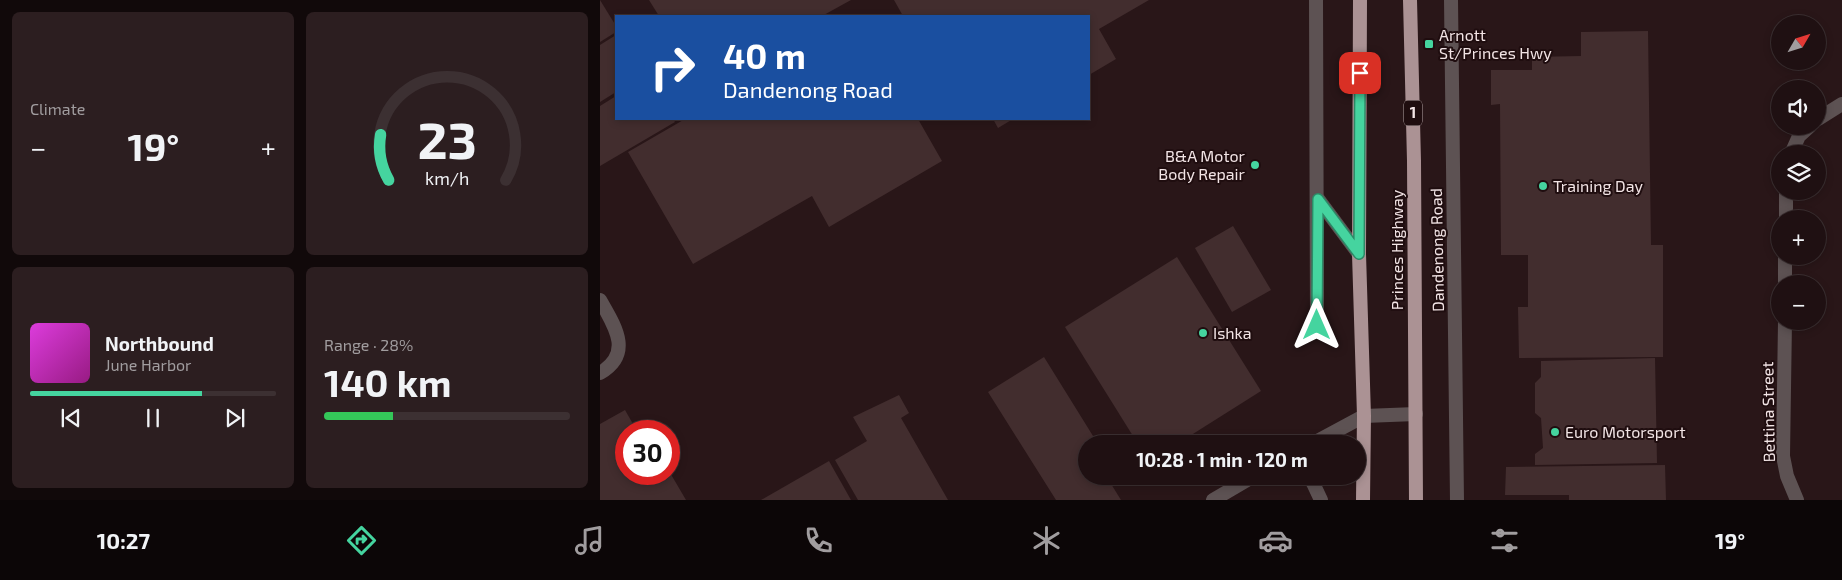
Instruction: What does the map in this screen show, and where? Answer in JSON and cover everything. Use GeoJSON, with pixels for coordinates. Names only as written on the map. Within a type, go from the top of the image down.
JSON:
{"type":"FeatureCollection","features":[{"type":"Feature","properties":{"kind":"highway"},"geometry":{"type":"LineString","coordinates":[[1360,0],[1359,254],[1364,416],[1363,500]]}},
{"type":"Feature","properties":{"kind":"highway","name":"Princes Highway"},"geometry":{"type":"LineString","coordinates":[[1410,0],[1414,160],[1416,500]]}},
{"type":"Feature","properties":{"kind":"street"},"geometry":{"type":"LineString","coordinates":[[1316,0],[1317,325]]}},
{"type":"Feature","properties":{"kind":"street","name":"Dandenong Road"},"geometry":{"type":"LineString","coordinates":[[1451,0],[1457,500]]}},
{"type":"Feature","properties":{"kind":"street"},"geometry":{"type":"LineString","coordinates":[[1826,114],[1842,104]]}},
{"type":"Feature","properties":{"kind":"street"},"geometry":{"type":"LineString","coordinates":[[1318,199],[1359,254]]}},
{"type":"Feature","properties":{"kind":"street"},"geometry":{"type":"LineString","coordinates":[[600,300],[617,329],[620,343],[615,360],[600,373]]}},
{"type":"Feature","properties":{"kind":"street","name":"Bettina Street"},"geometry":{"type":"LineString","coordinates":[[1785,330],[1783,456],[1787,476],[1797,500]]}},
{"type":"Feature","properties":{"kind":"street"},"geometry":{"type":"LineString","coordinates":[[1329,435],[1364,416],[1416,414]]}},
{"type":"Feature","properties":{"kind":"street"},"geometry":{"type":"LineString","coordinates":[[1213,500],[1239,485]]}},
{"type":"Feature","properties":{"kind":"street"},"geometry":{"type":"LineString","coordinates":[[1314,485],[1321,500]]}},
{"type":"Feature","properties":{"kind":"building"},"geometry":{"type":"Polygon","coordinates":[[[600,0],[615,24],[615,33],[600,42],[600,0]]]}},
{"type":"Feature","properties":{"kind":"building"},"geometry":{"type":"Polygon","coordinates":[[[649,0],[851,0],[824,15],[658,15],[649,0]]]}},
{"type":"Feature","properties":{"kind":"building"},"geometry":{"type":"Polygon","coordinates":[[[894,0],[1149,0],[1099,29],[1116,59],[1090,74],[1090,15],[902,15],[894,0]]]}},
{"type":"Feature","properties":{"kind":"building"},"geometry":{"type":"Polygon","coordinates":[[[1648,31],[1651,245],[1663,245],[1663,357],[1519,358],[1518,307],[1528,307],[1528,255],[1501,255],[1500,104],[1491,105],[1491,70],[1532,70],[1532,57],[1581,56],[1581,32],[1648,31]]]}},
{"type":"Feature","properties":{"kind":"building"},"geometry":{"type":"Polygon","coordinates":[[[615,36],[615,93],[600,102],[600,45],[615,36]]]}},
{"type":"Feature","properties":{"kind":"building"},"geometry":{"type":"Polygon","coordinates":[[[615,97],[615,120],[674,120],[675,122],[600,166],[600,106],[615,97]]]}},
{"type":"Feature","properties":{"kind":"building"},"geometry":{"type":"Polygon","coordinates":[[[683,120],[919,120],[942,161],[829,227],[812,196],[693,264],[628,152],[683,120]]]}},
{"type":"Feature","properties":{"kind":"building"},"geometry":{"type":"Polygon","coordinates":[[[994,120],[1011,120],[998,128],[994,120]]]}},
{"type":"Feature","properties":{"kind":"building"},"geometry":{"type":"Polygon","coordinates":[[[1233,226],[1271,290],[1232,312],[1195,248],[1233,226]]]}},
{"type":"Feature","properties":{"kind":"building"},"geometry":{"type":"Polygon","coordinates":[[[1177,257],[1261,391],[1191,435],[1132,435],[1065,327],[1177,257]]]}},
{"type":"Feature","properties":{"kind":"building"},"geometry":{"type":"Polygon","coordinates":[[[1044,357],[1092,435],[1078,435],[1078,485],[1112,485],[1121,500],[1056,500],[988,392],[1044,357]]]}},
{"type":"Feature","properties":{"kind":"building"},"geometry":{"type":"Polygon","coordinates":[[[1655,358],[1657,463],[1535,465],[1535,454],[1543,448],[1541,418],[1535,413],[1535,383],[1541,377],[1541,361],[1655,358]]]}},
{"type":"Feature","properties":{"kind":"building"},"geometry":{"type":"Polygon","coordinates":[[[899,395],[909,413],[901,418],[948,500],[858,500],[835,460],[867,441],[853,417],[899,395]]]}},
{"type":"Feature","properties":{"kind":"building"},"geometry":{"type":"Polygon","coordinates":[[[625,410],[631,420],[615,420],[615,485],[677,485],[686,500],[600,500],[600,424],[625,410]]]}},
{"type":"Feature","properties":{"kind":"building"},"geometry":{"type":"Polygon","coordinates":[[[829,461],[851,500],[761,500],[829,461]]]}},
{"type":"Feature","properties":{"kind":"building"},"geometry":{"type":"Polygon","coordinates":[[[1665,465],[1666,500],[1569,500],[1569,495],[1505,495],[1506,467],[1665,465]]]}},
{"type":"Feature","properties":{"kind":"place","name":"Arnott St/Princes Hwy"},"geometry":{"type":"Point","coordinates":[1429,44]}},
{"type":"Feature","properties":{"kind":"place","name":"B&A Motor Body Repair"},"geometry":{"type":"Point","coordinates":[1255,165]}},
{"type":"Feature","properties":{"kind":"place","name":"Training Day"},"geometry":{"type":"Point","coordinates":[1543,186]}},
{"type":"Feature","properties":{"kind":"place","name":"Ishka"},"geometry":{"type":"Point","coordinates":[1203,333]}},
{"type":"Feature","properties":{"kind":"place","name":"Euro Motorsport"},"geometry":{"type":"Point","coordinates":[1555,432]}},
{"type":"Feature","properties":{"kind":"route"},"geometry":{"type":"LineString","coordinates":[[1317,325],[1318,199],[1359,254],[1360,73]]}}]}
